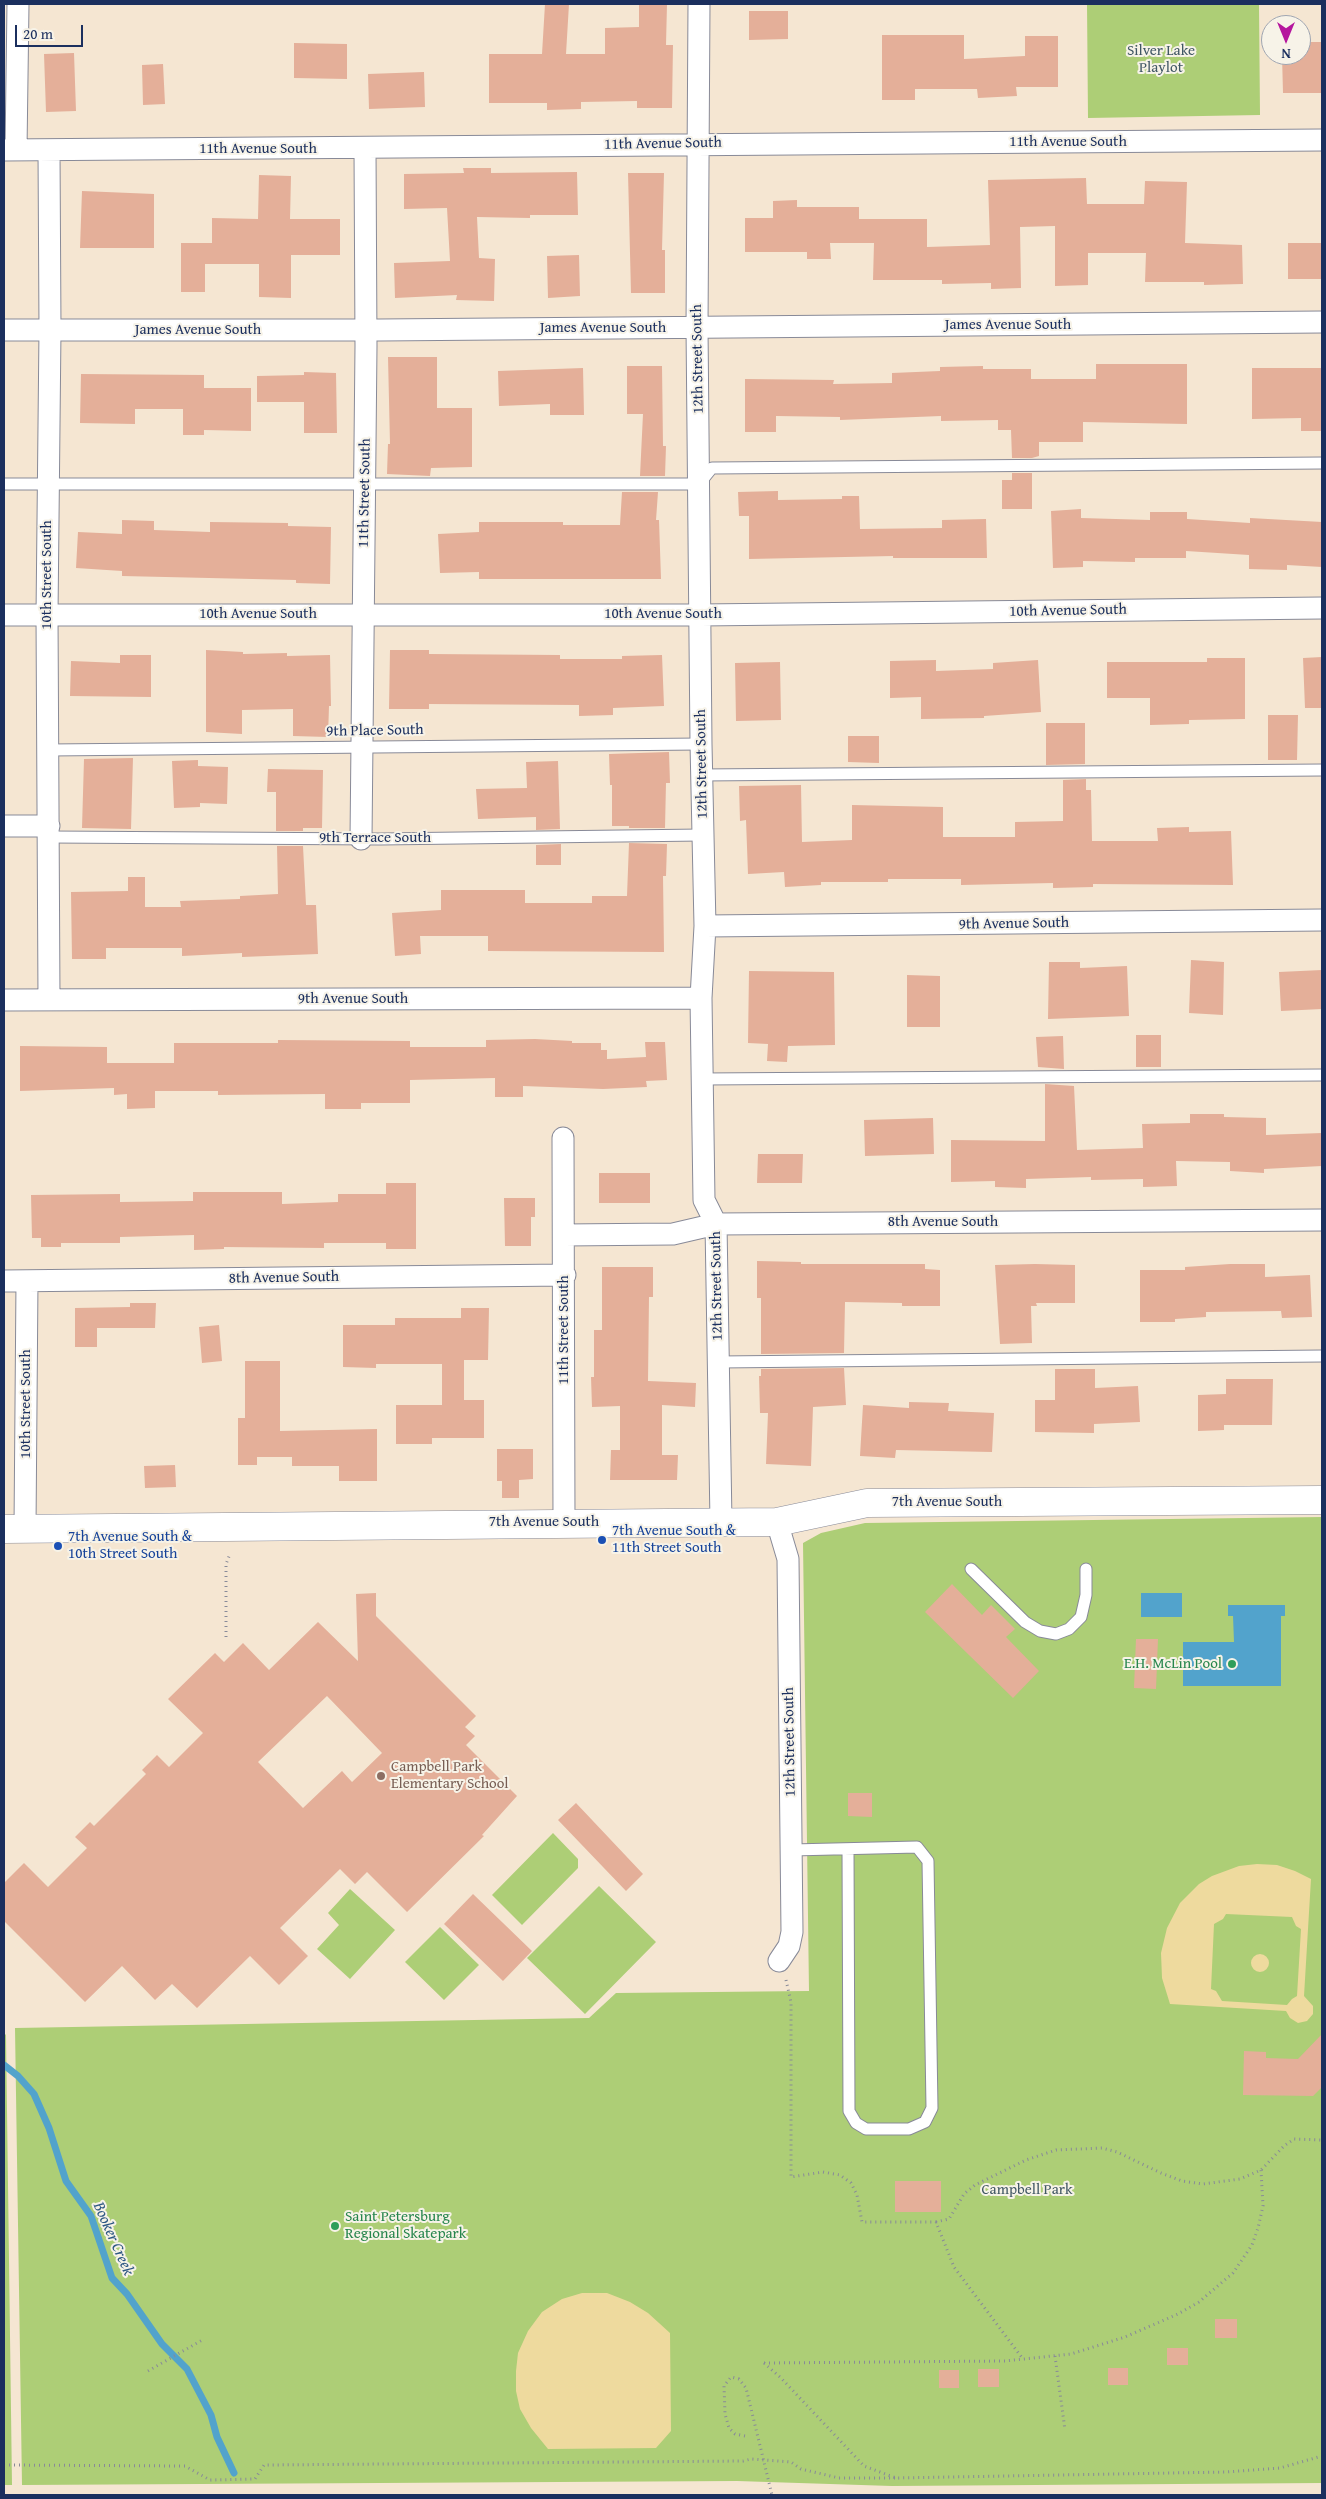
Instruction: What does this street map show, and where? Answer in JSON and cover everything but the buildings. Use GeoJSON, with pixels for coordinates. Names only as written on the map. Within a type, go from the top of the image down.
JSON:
{"type":"FeatureCollection","features":[{"type":"Feature","properties":{"kind":"street"},"geometry":{"type":"LineString","coordinates":[[10,150],[18,4]]}},
{"type":"Feature","properties":{"kind":"street","name":"12th Street South"},"geometry":{"type":"LineString","coordinates":[[699,4],[697,327],[701,775],[705,926],[701,998],[704,1200],[716,1224],[721,1522]]}},
{"type":"Feature","properties":{"kind":"street","name":"11th Avenue South"},"geometry":{"type":"LineString","coordinates":[[10,150],[1322,140]]}},
{"type":"Feature","properties":{"kind":"street","name":"11th Street South"},"geometry":{"type":"LineString","coordinates":[[361,838],[366,330],[365,148]]}},
{"type":"Feature","properties":{"kind":"street","name":"10th Street South"},"geometry":{"type":"LineString","coordinates":[[49,150],[50,330],[47,615],[49,1000]]}},
{"type":"Feature","properties":{"kind":"street","name":"James Avenue South"},"geometry":{"type":"LineString","coordinates":[[4,330],[366,330],[1322,322]]}},
{"type":"Feature","properties":{"kind":"street","name":"10th Avenue South"},"geometry":{"type":"LineString","coordinates":[[4,615],[363,613],[701,615],[1322,608]]}},
{"type":"Feature","properties":{"kind":"street","name":"9th Terrace South"},"geometry":{"type":"LineString","coordinates":[[4,826],[49,831]]}},
{"type":"Feature","properties":{"kind":"street","name":"9th Avenue South"},"geometry":{"type":"LineString","coordinates":[[705,926],[1322,920]]}},
{"type":"Feature","properties":{"kind":"street","name":"9th Avenue South"},"geometry":{"type":"LineString","coordinates":[[4,1000],[701,998]]}},
{"type":"Feature","properties":{"kind":"street","name":"11th Street South"},"geometry":{"type":"LineString","coordinates":[[563,1138],[564,1522]]}},
{"type":"Feature","properties":{"kind":"street","name":"8th Avenue South"},"geometry":{"type":"LineString","coordinates":[[564,1235],[673,1234],[716,1224],[1322,1220]]}},
{"type":"Feature","properties":{"kind":"street","name":"8th Avenue South"},"geometry":{"type":"LineString","coordinates":[[4,1281],[564,1275]]}},
{"type":"Feature","properties":{"kind":"street","name":"10th Street South"},"geometry":{"type":"LineString","coordinates":[[15,1529],[27,1280]]}},
{"type":"Feature","properties":{"kind":"street","name":"7th Avenue South"},"geometry":{"type":"LineString","coordinates":[[15,1529],[564,1522],[777,1522],[867,1503],[1322,1500]]}},
{"type":"Feature","properties":{"kind":"street","name":"12th Street South"},"geometry":{"type":"LineString","coordinates":[[777,1522],[788,1559],[792,1850],[792,1932],[789,1946],[779,1960]]}},
{"type":"Feature","properties":{"kind":"lane"},"geometry":{"type":"LineString","coordinates":[[4,484],[699,484],[712,468],[1322,463]]}},
{"type":"Feature","properties":{"kind":"lane","name":"9th Place South"},"geometry":{"type":"LineString","coordinates":[[49,750],[701,744]]}},
{"type":"Feature","properties":{"kind":"lane"},"geometry":{"type":"LineString","coordinates":[[701,775],[1322,770]]}},
{"type":"Feature","properties":{"kind":"lane","name":"9th Terrace South"},"geometry":{"type":"LineString","coordinates":[[49,831],[361,838],[702,835]]}},
{"type":"Feature","properties":{"kind":"lane"},"geometry":{"type":"LineString","coordinates":[[703,1078],[1322,1075]]}},
{"type":"Feature","properties":{"kind":"lane"},"geometry":{"type":"LineString","coordinates":[[719,1362],[1322,1356]]}},
{"type":"Feature","properties":{"kind":"lane"},"geometry":{"type":"LineString","coordinates":[[971,1569],[1025,1622],[1040,1632],[1056,1634],[1069,1629],[1081,1617],[1086,1595],[1086,1569]]}},
{"type":"Feature","properties":{"kind":"lane"},"geometry":{"type":"LineString","coordinates":[[792,1850],[917,1847],[928,1861],[932,2108],[924,2122],[909,2129],[866,2129],[856,2123],[849,2111],[848,1849]]}},
{"type":"Feature","properties":{"kind":"path"},"geometry":{"type":"LineString","coordinates":[[226,1637],[226,1564],[230,1554]]}},
{"type":"Feature","properties":{"kind":"path"},"geometry":{"type":"LineString","coordinates":[[779,1960],[786,1979],[791,2002],[791,2177],[823,2172],[840,2175],[851,2183],[857,2195],[862,2222],[936,2222],[949,2219],[964,2194],[975,2186],[1026,2160],[1056,2150],[1102,2148],[1117,2152],[1182,2181],[1203,2184],[1240,2179],[1261,2170],[1284,2146],[1294,2139],[1322,2140]]}},
{"type":"Feature","properties":{"kind":"path"},"geometry":{"type":"LineString","coordinates":[[896,2478],[864,2466],[781,2378],[764,2363],[975,2362],[1024,2359],[1055,2356],[1097,2346],[1151,2327],[1199,2302],[1233,2273],[1243,2259],[1258,2228],[1263,2206],[1261,2170]]}},
{"type":"Feature","properties":{"kind":"path"},"geometry":{"type":"LineString","coordinates":[[936,2222],[954,2267],[1024,2359]]}},
{"type":"Feature","properties":{"kind":"path"},"geometry":{"type":"LineString","coordinates":[[148,2371],[204,2339]]}},
{"type":"Feature","properties":{"kind":"path"},"geometry":{"type":"LineString","coordinates":[[1055,2356],[1065,2430]]}},
{"type":"Feature","properties":{"kind":"path"},"geometry":{"type":"LineString","coordinates":[[745,2436],[735,2434],[730,2428],[725,2414],[724,2386],[731,2376],[739,2379],[746,2388],[772,2495]]}},
{"type":"Feature","properties":{"kind":"path"},"geometry":{"type":"LineString","coordinates":[[4,2465],[185,2466],[210,2480],[255,2479],[264,2465],[743,2461],[751,2459],[791,2462],[801,2469],[839,2478],[896,2478],[1226,2472],[1280,2468],[1322,2456]]}},
{"type":"Feature","properties":{"kind":"green space","name":"Silver Lake Playlot"},"geometry":{"type":"Polygon","coordinates":[[[1087,4],[1259,4],[1260,115],[1088,118],[1087,4]]]}},
{"type":"Feature","properties":{"kind":"green space","name":"Campbell Park"},"geometry":{"type":"Polygon","coordinates":[[[1322,1517],[1322,2483],[892,2486],[737,2481],[22,2485],[15,2028],[589,2018],[616,1993],[809,1991],[803,1543],[821,1533],[865,1523],[1322,1517]]]}},
{"type":"Feature","properties":{"kind":"green space"},"geometry":{"type":"Polygon","coordinates":[[[553,1833],[578,1859],[578,1868],[522,1925],[492,1895],[553,1833]]]}},
{"type":"Feature","properties":{"kind":"green space"},"geometry":{"type":"Polygon","coordinates":[[[599,1886],[656,1942],[585,2014],[527,1958],[599,1886]]]}},
{"type":"Feature","properties":{"kind":"green space"},"geometry":{"type":"Polygon","coordinates":[[[350,1889],[395,1930],[350,1979],[317,1949],[339,1925],[328,1913],[350,1889]]]}},
{"type":"Feature","properties":{"kind":"green space"},"geometry":{"type":"Polygon","coordinates":[[[440,1927],[479,1965],[444,2000],[405,1962],[440,1927]]]}},
{"type":"Feature","properties":{"kind":"green space"},"geometry":{"type":"Polygon","coordinates":[[[4,2033],[6,2035],[12,2485],[4,2485],[4,2033]]]}},
{"type":"Feature","properties":{"kind":"sand"},"geometry":{"type":"Polygon","coordinates":[[[1257,1864],[1277,1865],[1311,1879],[1304,1996],[1313,2006],[1313,2014],[1307,2021],[1298,2023],[1290,2018],[1286,2011],[1170,2004],[1162,1978],[1161,1953],[1167,1928],[1180,1903],[1199,1884],[1212,1876],[1239,1866],[1257,1864]],[[1226,1914],[1223,1919],[1214,1924],[1211,1989],[1216,1991],[1222,2001],[1287,2005],[1297,1996],[1301,1929],[1296,1926],[1292,1917],[1226,1914]]]}},
{"type":"Feature","properties":{"kind":"sand"},"geometry":{"type":"Polygon","coordinates":[[[1260,1954],[1266,1957],[1269,1963],[1266,1969],[1260,1972],[1254,1969],[1251,1963],[1254,1957],[1260,1954]]]}},
{"type":"Feature","properties":{"kind":"sand"},"geometry":{"type":"Polygon","coordinates":[[[582,2293],[607,2293],[630,2302],[648,2313],[670,2333],[671,2431],[656,2448],[548,2449],[531,2428],[520,2409],[516,2391],[516,2371],[518,2353],[528,2331],[542,2312],[562,2299],[582,2293]]]}},
{"type":"Feature","properties":{"kind":"water"},"geometry":{"type":"Polygon","coordinates":[[[1141,1593],[1182,1593],[1182,1617],[1141,1617],[1141,1593]]]}},
{"type":"Feature","properties":{"kind":"water","name":"E.H. McLin Pool"},"geometry":{"type":"Polygon","coordinates":[[[1228,1605],[1285,1605],[1285,1616],[1281,1616],[1281,1686],[1183,1686],[1183,1642],[1234,1642],[1233,1616],[1228,1616],[1228,1605]]]}},
{"type":"Feature","properties":{"kind":"waterway","name":"Booker Creek"},"geometry":{"type":"LineString","coordinates":[[4,2065],[18,2076],[34,2094],[49,2128],[66,2181],[91,2216],[112,2278],[127,2294],[162,2344],[187,2369],[211,2415],[217,2437],[234,2473]]}},
{"type":"Feature","properties":{"kind":"place","name":"7th Avenue South & 11th Street South"},"geometry":{"type":"Point","coordinates":[602,1540]}},
{"type":"Feature","properties":{"kind":"place","name":"7th Avenue South & 10th Street South"},"geometry":{"type":"Point","coordinates":[58,1546]}},
{"type":"Feature","properties":{"kind":"place","name":"E.H. McLin Pool"},"geometry":{"type":"Point","coordinates":[1232,1664]}},
{"type":"Feature","properties":{"kind":"place","name":"Campbell Park Elementary School"},"geometry":{"type":"Point","coordinates":[381,1776]}},
{"type":"Feature","properties":{"kind":"place","name":"Saint Petersburg Regional Skatepark"},"geometry":{"type":"Point","coordinates":[335,2226]}}]}
